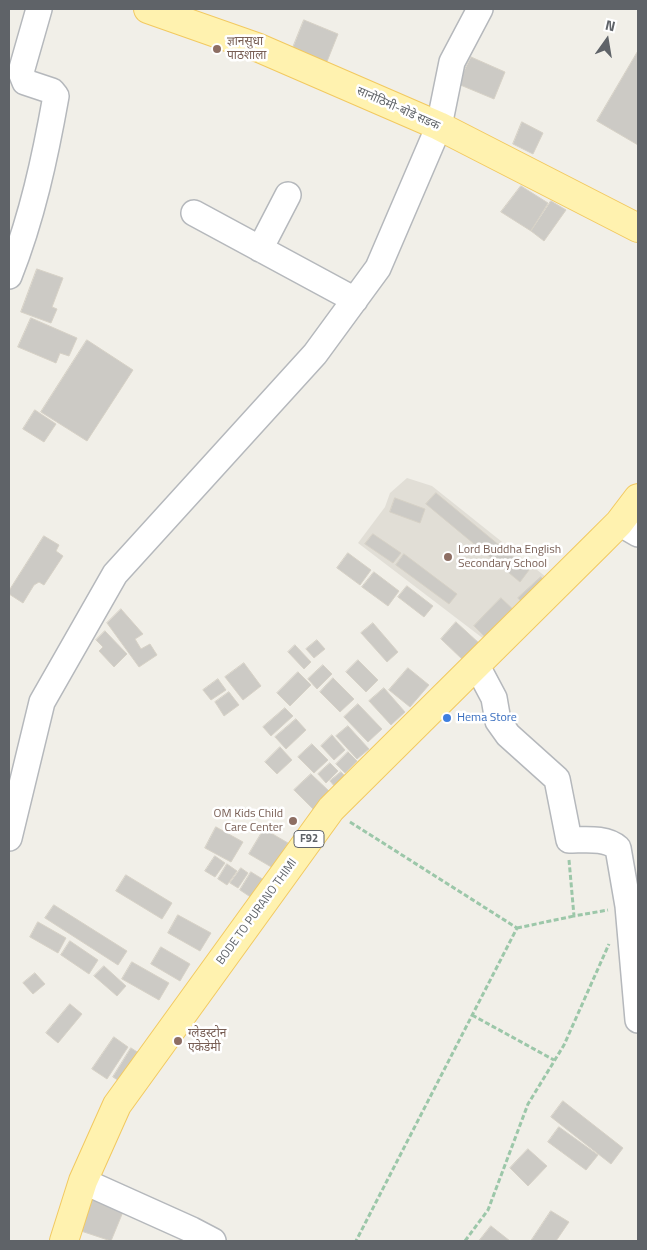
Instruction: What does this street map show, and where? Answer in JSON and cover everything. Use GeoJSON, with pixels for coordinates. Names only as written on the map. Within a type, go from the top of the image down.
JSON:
{"type":"FeatureCollection","features":[{"type":"Feature","properties":{"kind":"main road","name":"सानोठिमी-बोडे सडक"},"geometry":{"type":"LineString","coordinates":[[148,9],[258,48],[439,126],[638,228]]}},
{"type":"Feature","properties":{"kind":"main road","name":"BODE TO PURANO THIMI"},"geometry":{"type":"LineString","coordinates":[[64,1241],[83,1181],[117,1105],[331,809],[478,666],[628,528],[638,498]]}},
{"type":"Feature","properties":{"kind":"street"},"geometry":{"type":"LineString","coordinates":[[9,276],[26,234],[46,150],[56,96],[52,91],[24,82],[21,72],[39,9]]}},
{"type":"Feature","properties":{"kind":"street"},"geometry":{"type":"LineString","coordinates":[[9,838],[42,702],[114,574],[315,354],[378,268],[439,126],[452,62],[480,9]]}},
{"type":"Feature","properties":{"kind":"street"},"geometry":{"type":"LineString","coordinates":[[260,249],[288,195]]}},
{"type":"Feature","properties":{"kind":"street"},"geometry":{"type":"LineString","coordinates":[[194,213],[355,300]]}},
{"type":"Feature","properties":{"kind":"street"},"geometry":{"type":"LineString","coordinates":[[478,666],[494,698],[498,720],[503,728],[557,779],[569,840],[605,841],[613,843],[618,848],[628,906],[638,1020]]}},
{"type":"Feature","properties":{"kind":"street"},"geometry":{"type":"LineString","coordinates":[[83,1181],[213,1241]]}},
{"type":"Feature","properties":{"kind":"path"},"geometry":{"type":"LineString","coordinates":[[331,809],[516,928],[628,906]]}},
{"type":"Feature","properties":{"kind":"path"},"geometry":{"type":"LineString","coordinates":[[569,840],[569,873],[574,916]]}},
{"type":"Feature","properties":{"kind":"path"},"geometry":{"type":"LineString","coordinates":[[356,1241],[516,928]]}},
{"type":"Feature","properties":{"kind":"path"},"geometry":{"type":"LineString","coordinates":[[465,1241],[488,1210],[528,1104],[570,1031],[596,968],[612,937]]}},
{"type":"Feature","properties":{"kind":"path"},"geometry":{"type":"LineString","coordinates":[[472,1015],[554,1060]]}},
{"type":"Feature","properties":{"kind":"shaded area","name":"Lord Buddha English Secondary School"},"geometry":{"type":"Polygon","coordinates":[[[407,478],[432,486],[556,585],[493,646],[358,543],[385,507],[390,493],[407,478]]]}},
{"type":"Feature","properties":{"kind":"building"},"geometry":{"type":"Polygon","coordinates":[[[304,20],[338,34],[326,64],[292,50],[304,20]]]}},
{"type":"Feature","properties":{"kind":"building"},"geometry":{"type":"Polygon","coordinates":[[[638,51],[638,145],[597,121],[638,51]]]}},
{"type":"Feature","properties":{"kind":"building"},"geometry":{"type":"Polygon","coordinates":[[[471,57],[505,72],[494,99],[458,84],[471,57]]]}},
{"type":"Feature","properties":{"kind":"building"},"geometry":{"type":"Polygon","coordinates":[[[522,122],[543,133],[533,154],[513,144],[522,122]]]}},
{"type":"Feature","properties":{"kind":"building"},"geometry":{"type":"Polygon","coordinates":[[[521,186],[548,203],[531,231],[501,212],[521,186]]]}},
{"type":"Feature","properties":{"kind":"building"},"geometry":{"type":"Polygon","coordinates":[[[551,201],[566,210],[544,241],[531,231],[551,201]]]}},
{"type":"Feature","properties":{"kind":"building"},"geometry":{"type":"Polygon","coordinates":[[[37,269],[63,278],[52,307],[57,309],[51,323],[21,312],[37,269]]]}},
{"type":"Feature","properties":{"kind":"building"},"geometry":{"type":"Polygon","coordinates":[[[31,318],[77,338],[69,356],[60,353],[56,363],[18,347],[31,318]]]}},
{"type":"Feature","properties":{"kind":"building"},"geometry":{"type":"Polygon","coordinates":[[[87,340],[133,370],[87,441],[41,412],[87,340]]]}},
{"type":"Feature","properties":{"kind":"building"},"geometry":{"type":"Polygon","coordinates":[[[35,410],[56,424],[44,442],[23,429],[35,410]]]}},
{"type":"Feature","properties":{"kind":"building"},"geometry":{"type":"Polygon","coordinates":[[[436,493],[529,570],[520,582],[426,504],[436,493]]]}},
{"type":"Feature","properties":{"kind":"building"},"geometry":{"type":"Polygon","coordinates":[[[395,498],[425,509],[420,523],[390,512],[395,498]]]}},
{"type":"Feature","properties":{"kind":"building"},"geometry":{"type":"Polygon","coordinates":[[[373,534],[401,553],[393,563],[365,544],[373,534]]]}},
{"type":"Feature","properties":{"kind":"building"},"geometry":{"type":"Polygon","coordinates":[[[44,536],[59,545],[56,551],[63,556],[44,585],[39,582],[34,585],[23,603],[9,594],[9,591],[44,536]]]}},
{"type":"Feature","properties":{"kind":"building"},"geometry":{"type":"Polygon","coordinates":[[[348,553],[371,570],[360,585],[337,568],[348,553]]]}},
{"type":"Feature","properties":{"kind":"building"},"geometry":{"type":"Polygon","coordinates":[[[404,554],[457,594],[449,604],[396,565],[404,554]]]}},
{"type":"Feature","properties":{"kind":"building"},"geometry":{"type":"Polygon","coordinates":[[[374,572],[399,591],[388,606],[362,587],[374,572]]]}},
{"type":"Feature","properties":{"kind":"building"},"geometry":{"type":"Polygon","coordinates":[[[541,577],[550,586],[526,607],[518,598],[541,577]]]}},
{"type":"Feature","properties":{"kind":"building"},"geometry":{"type":"Polygon","coordinates":[[[407,586],[433,606],[424,617],[398,597],[407,586]]]}},
{"type":"Feature","properties":{"kind":"building"},"geometry":{"type":"Polygon","coordinates":[[[501,598],[519,615],[491,643],[474,626],[501,598]]]}},
{"type":"Feature","properties":{"kind":"building"},"geometry":{"type":"Polygon","coordinates":[[[121,609],[143,634],[135,639],[141,649],[150,644],[157,655],[139,667],[107,623],[121,609]]]}},
{"type":"Feature","properties":{"kind":"building"},"geometry":{"type":"Polygon","coordinates":[[[456,622],[480,644],[464,661],[441,639],[456,622]]]}},
{"type":"Feature","properties":{"kind":"building"},"geometry":{"type":"Polygon","coordinates":[[[373,623],[398,652],[387,662],[361,633],[373,623]]]}},
{"type":"Feature","properties":{"kind":"building"},"geometry":{"type":"Polygon","coordinates":[[[105,631],[127,654],[114,667],[99,651],[103,647],[96,640],[105,631]]]}},
{"type":"Feature","properties":{"kind":"building"},"geometry":{"type":"Polygon","coordinates":[[[317,640],[325,649],[314,658],[306,649],[317,640]]]}},
{"type":"Feature","properties":{"kind":"building"},"geometry":{"type":"Polygon","coordinates":[[[295,645],[311,662],[304,669],[288,652],[295,645]]]}},
{"type":"Feature","properties":{"kind":"building"},"geometry":{"type":"Polygon","coordinates":[[[358,660],[378,680],[366,692],[346,672],[358,660]]]}},
{"type":"Feature","properties":{"kind":"building"},"geometry":{"type":"Polygon","coordinates":[[[244,663],[261,686],[243,700],[225,677],[244,663]]]}},
{"type":"Feature","properties":{"kind":"building"},"geometry":{"type":"Polygon","coordinates":[[[323,665],[332,674],[317,689],[308,679],[323,665]]]}},
{"type":"Feature","properties":{"kind":"building"},"geometry":{"type":"Polygon","coordinates":[[[408,668],[429,685],[410,707],[389,690],[408,668]]]}},
{"type":"Feature","properties":{"kind":"building"},"geometry":{"type":"Polygon","coordinates":[[[298,672],[311,685],[290,706],[277,693],[298,672]]]}},
{"type":"Feature","properties":{"kind":"building"},"geometry":{"type":"Polygon","coordinates":[[[333,678],[354,699],[340,712],[320,692],[333,678]]]}},
{"type":"Feature","properties":{"kind":"building"},"geometry":{"type":"Polygon","coordinates":[[[218,679],[226,690],[211,700],[203,690],[218,679]]]}},
{"type":"Feature","properties":{"kind":"building"},"geometry":{"type":"Polygon","coordinates":[[[384,688],[405,712],[391,725],[369,701],[384,688]]]}},
{"type":"Feature","properties":{"kind":"building"},"geometry":{"type":"Polygon","coordinates":[[[229,692],[239,705],[224,716],[215,702],[229,692]]]}},
{"type":"Feature","properties":{"kind":"building"},"geometry":{"type":"Polygon","coordinates":[[[358,704],[382,729],[368,742],[344,717],[358,704]]]}},
{"type":"Feature","properties":{"kind":"building"},"geometry":{"type":"Polygon","coordinates":[[[285,708],[293,716],[271,736],[263,727],[285,708]]]}},
{"type":"Feature","properties":{"kind":"building"},"geometry":{"type":"Polygon","coordinates":[[[296,719],[306,730],[286,749],[275,737],[296,719]]]}},
{"type":"Feature","properties":{"kind":"building"},"geometry":{"type":"Polygon","coordinates":[[[348,726],[369,749],[357,759],[336,736],[348,726]]]}},
{"type":"Feature","properties":{"kind":"building"},"geometry":{"type":"Polygon","coordinates":[[[332,735],[345,750],[334,760],[321,746],[332,735]]]}},
{"type":"Feature","properties":{"kind":"building"},"geometry":{"type":"Polygon","coordinates":[[[312,744],[328,760],[314,773],[298,757],[312,744]]]}},
{"type":"Feature","properties":{"kind":"building"},"geometry":{"type":"Polygon","coordinates":[[[280,747],[292,760],[277,774],[265,762],[280,747]]]}},
{"type":"Feature","properties":{"kind":"building"},"geometry":{"type":"Polygon","coordinates":[[[348,752],[357,761],[345,773],[336,764],[348,752]]]}},
{"type":"Feature","properties":{"kind":"building"},"geometry":{"type":"Polygon","coordinates":[[[330,763],[338,771],[326,783],[318,774],[330,763]]]}},
{"type":"Feature","properties":{"kind":"building"},"geometry":{"type":"Polygon","coordinates":[[[341,772],[347,778],[336,788],[330,781],[341,772]]]}},
{"type":"Feature","properties":{"kind":"building"},"geometry":{"type":"Polygon","coordinates":[[[311,774],[330,792],[313,809],[294,790],[311,774]]]}},
{"type":"Feature","properties":{"kind":"building"},"geometry":{"type":"Polygon","coordinates":[[[216,827],[243,842],[231,862],[205,848],[216,827]]]}},
{"type":"Feature","properties":{"kind":"building"},"geometry":{"type":"Polygon","coordinates":[[[264,829],[288,843],[273,868],[249,854],[264,829]]]}},
{"type":"Feature","properties":{"kind":"building"},"geometry":{"type":"Polygon","coordinates":[[[215,856],[225,863],[215,877],[205,871],[215,856]]]}},
{"type":"Feature","properties":{"kind":"building"},"geometry":{"type":"Polygon","coordinates":[[[227,864],[237,871],[227,885],[218,879],[227,864]]]}},
{"type":"Feature","properties":{"kind":"building"},"geometry":{"type":"Polygon","coordinates":[[[241,868],[248,873],[238,888],[230,883],[241,868]]]}},
{"type":"Feature","properties":{"kind":"building"},"geometry":{"type":"Polygon","coordinates":[[[251,872],[264,880],[252,898],[240,890],[251,872]]]}},
{"type":"Feature","properties":{"kind":"building"},"geometry":{"type":"Polygon","coordinates":[[[126,875],[172,903],[162,919],[116,891],[126,875]]]}},
{"type":"Feature","properties":{"kind":"building"},"geometry":{"type":"Polygon","coordinates":[[[54,905],[127,951],[118,965],[45,918],[54,905]]]}},
{"type":"Feature","properties":{"kind":"building"},"geometry":{"type":"Polygon","coordinates":[[[178,915],[211,933],[200,951],[168,933],[178,915]]]}},
{"type":"Feature","properties":{"kind":"building"},"geometry":{"type":"Polygon","coordinates":[[[38,922],[66,938],[58,953],[30,937],[38,922]]]}},
{"type":"Feature","properties":{"kind":"building"},"geometry":{"type":"Polygon","coordinates":[[[70,941],[98,960],[89,974],[61,955],[70,941]]]}},
{"type":"Feature","properties":{"kind":"building"},"geometry":{"type":"Polygon","coordinates":[[[161,947],[190,964],[180,981],[151,964],[161,947]]]}},
{"type":"Feature","properties":{"kind":"building"},"geometry":{"type":"Polygon","coordinates":[[[132,962],[169,983],[159,1000],[122,979],[132,962]]]}},
{"type":"Feature","properties":{"kind":"building"},"geometry":{"type":"Polygon","coordinates":[[[104,966],[126,986],[117,996],[94,976],[104,966]]]}},
{"type":"Feature","properties":{"kind":"building"},"geometry":{"type":"Polygon","coordinates":[[[35,973],[45,984],[33,994],[23,983],[35,973]]]}},
{"type":"Feature","properties":{"kind":"building"},"geometry":{"type":"Polygon","coordinates":[[[70,1004],[82,1014],[58,1043],[46,1033],[70,1004]]]}},
{"type":"Feature","properties":{"kind":"building"},"geometry":{"type":"Polygon","coordinates":[[[114,1037],[128,1047],[107,1079],[92,1069],[114,1037]]]}},
{"type":"Feature","properties":{"kind":"building"},"geometry":{"type":"Polygon","coordinates":[[[131,1048],[145,1057],[127,1086],[113,1077],[131,1048]]]}},
{"type":"Feature","properties":{"kind":"building"},"geometry":{"type":"Polygon","coordinates":[[[563,1101],[623,1148],[611,1164],[551,1117],[563,1101]]]}},
{"type":"Feature","properties":{"kind":"building"},"geometry":{"type":"Polygon","coordinates":[[[559,1127],[598,1155],[586,1170],[548,1142],[559,1127]]]}},
{"type":"Feature","properties":{"kind":"building"},"geometry":{"type":"Polygon","coordinates":[[[528,1149],[547,1166],[528,1186],[510,1168],[528,1149]]]}},
{"type":"Feature","properties":{"kind":"building"},"geometry":{"type":"Polygon","coordinates":[[[86,1192],[125,1207],[111,1241],[72,1228],[86,1192]]]}},
{"type":"Feature","properties":{"kind":"building"},"geometry":{"type":"Polygon","coordinates":[[[551,1211],[569,1222],[556,1241],[531,1241],[551,1211]]]}},
{"type":"Feature","properties":{"kind":"building"},"geometry":{"type":"Polygon","coordinates":[[[491,1226],[510,1241],[479,1241],[491,1226]]]}},
{"type":"Feature","properties":{"kind":"place","name":"ज्ञानसुधा पाठशाला"},"geometry":{"type":"Point","coordinates":[217,49]}},
{"type":"Feature","properties":{"kind":"place","name":"Lord Buddha English Secondary School"},"geometry":{"type":"Point","coordinates":[448,557]}},
{"type":"Feature","properties":{"kind":"place","name":"Hema Store"},"geometry":{"type":"Point","coordinates":[447,718]}},
{"type":"Feature","properties":{"kind":"place","name":"OM Kids Child Care Center"},"geometry":{"type":"Point","coordinates":[293,821]}},
{"type":"Feature","properties":{"kind":"place","name":"ग्लेडस्टोन एकेडेमी"},"geometry":{"type":"Point","coordinates":[178,1041]}}]}
